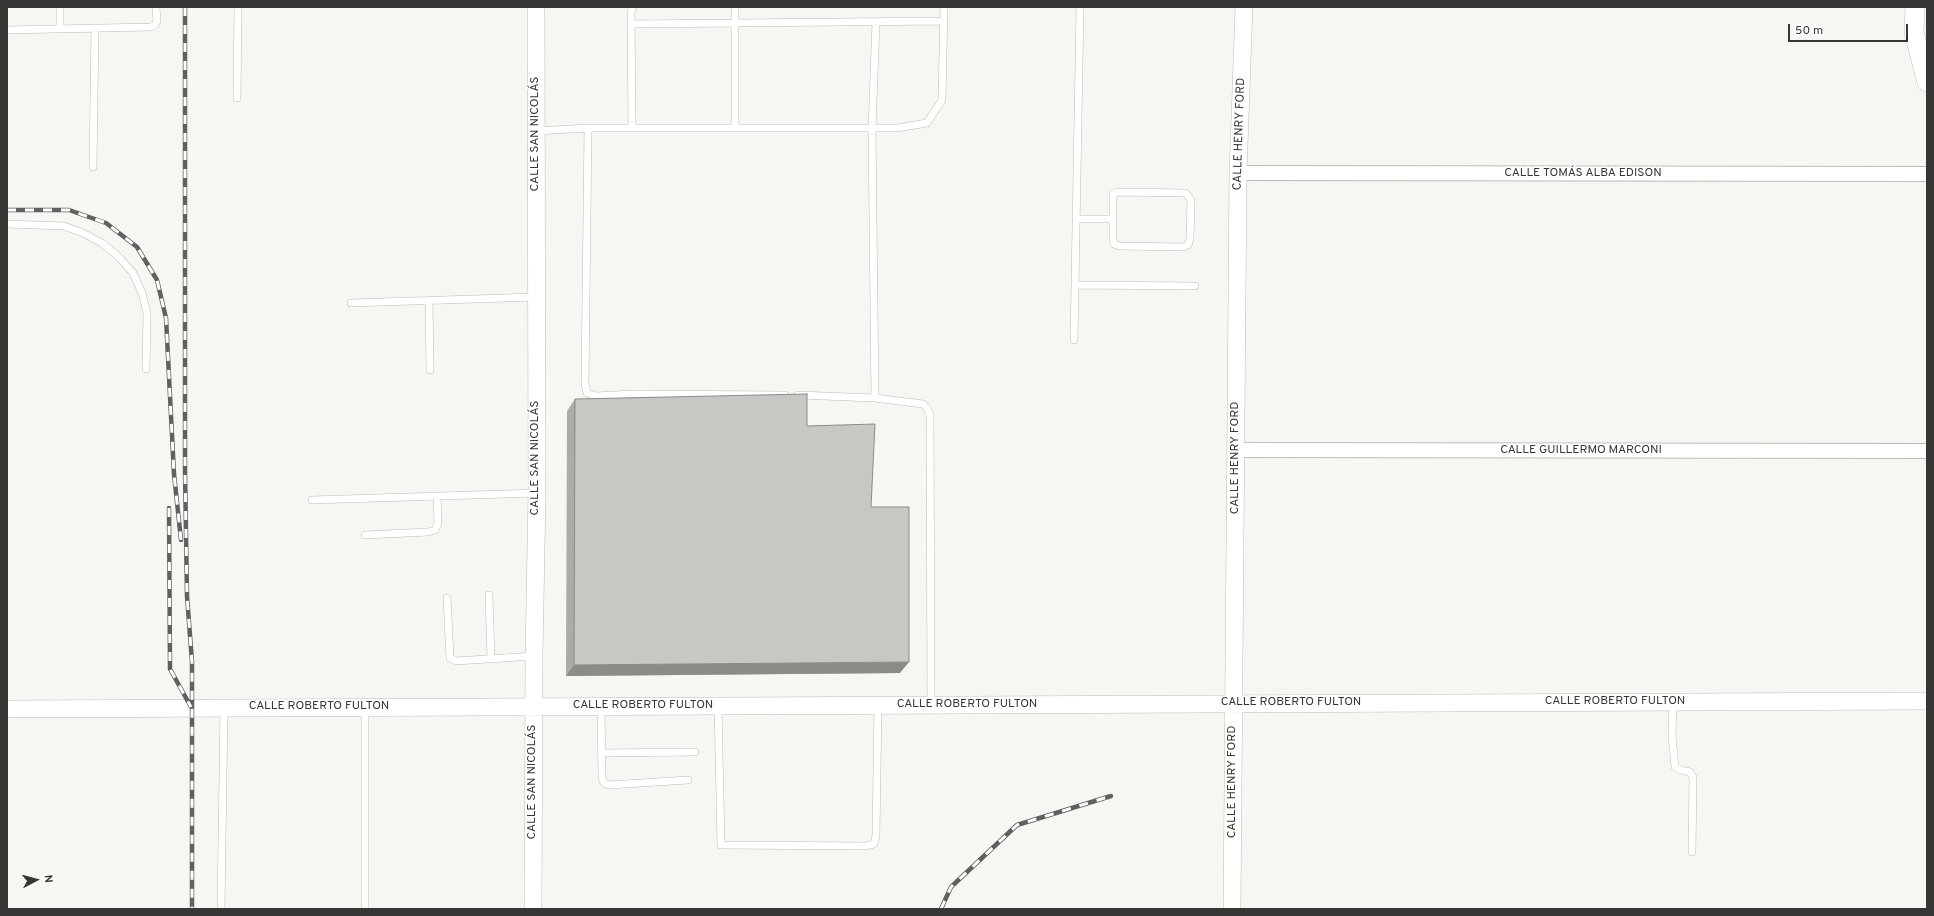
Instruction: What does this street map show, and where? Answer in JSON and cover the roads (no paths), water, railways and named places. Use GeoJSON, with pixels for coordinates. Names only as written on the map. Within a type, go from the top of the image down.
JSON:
{"type":"FeatureCollection","features":[{"type":"Feature","properties":{"kind":"main road"},"geometry":{"type":"LineString","coordinates":[[1914,7],[1914,33],[1927,82]]}},
{"type":"Feature","properties":{"kind":"street","name":"CALLE SAN NICOLÁS"},"geometry":{"type":"LineString","coordinates":[[533,909],[534,656],[537,493],[536,7]]}},
{"type":"Feature","properties":{"kind":"street","name":"CALLE HENRY FORD"},"geometry":{"type":"LineString","coordinates":[[1232,909],[1238,173],[1244,7]]}},
{"type":"Feature","properties":{"kind":"street","name":"CALLE TOMÁS ALBA EDISON"},"geometry":{"type":"LineString","coordinates":[[1238,173],[1927,174]]}},
{"type":"Feature","properties":{"kind":"street","name":"CALLE GUILLERMO MARCONI"},"geometry":{"type":"LineString","coordinates":[[1236,450],[1927,451]]}},
{"type":"Feature","properties":{"kind":"street","name":"CALLE ROBERTO FULTON"},"geometry":{"type":"LineString","coordinates":[[7,709],[1927,701]]}},
{"type":"Feature","properties":{"kind":"lane"},"geometry":{"type":"LineString","coordinates":[[60,7],[60,29]]}},
{"type":"Feature","properties":{"kind":"lane"},"geometry":{"type":"LineString","coordinates":[[7,30],[151,28],[157,21],[156,7]]}},
{"type":"Feature","properties":{"kind":"lane"},"geometry":{"type":"LineString","coordinates":[[237,98],[238,7]]}},
{"type":"Feature","properties":{"kind":"lane"},"geometry":{"type":"LineString","coordinates":[[632,128],[631,12],[633,7]]}},
{"type":"Feature","properties":{"kind":"lane"},"geometry":{"type":"LineString","coordinates":[[735,7],[735,128]]}},
{"type":"Feature","properties":{"kind":"lane"},"geometry":{"type":"LineString","coordinates":[[537,131],[588,128],[897,128],[927,123],[942,100],[944,7]]}},
{"type":"Feature","properties":{"kind":"lane"},"geometry":{"type":"LineString","coordinates":[[1074,340],[1080,7]]}},
{"type":"Feature","properties":{"kind":"lane"},"geometry":{"type":"LineString","coordinates":[[631,24],[944,21]]}},
{"type":"Feature","properties":{"kind":"lane"},"geometry":{"type":"LineString","coordinates":[[875,398],[872,128],[876,22]]}},
{"type":"Feature","properties":{"kind":"lane"},"geometry":{"type":"LineString","coordinates":[[93,167],[95,28]]}},
{"type":"Feature","properties":{"kind":"lane"},"geometry":{"type":"LineString","coordinates":[[588,128],[584,383],[587,393],[596,396],[633,394],[826,395],[875,398],[922,404],[927,408],[930,414],[931,705]]}},
{"type":"Feature","properties":{"kind":"lane"},"geometry":{"type":"LineString","coordinates":[[1117,192],[1186,192],[1191,200],[1190,240],[1188,245],[1183,247],[1119,246],[1114,244],[1113,219],[1113,194],[1117,192]]}},
{"type":"Feature","properties":{"kind":"lane"},"geometry":{"type":"LineString","coordinates":[[1076,219],[1113,219]]}},
{"type":"Feature","properties":{"kind":"lane"},"geometry":{"type":"LineString","coordinates":[[7,224],[64,226],[83,233],[102,243],[119,257],[133,273],[142,293],[147,313],[146,369]]}},
{"type":"Feature","properties":{"kind":"lane"},"geometry":{"type":"LineString","coordinates":[[1076,285],[1195,286]]}},
{"type":"Feature","properties":{"kind":"lane"},"geometry":{"type":"LineString","coordinates":[[350,303],[536,297]]}},
{"type":"Feature","properties":{"kind":"lane"},"geometry":{"type":"LineString","coordinates":[[429,300],[430,370]]}},
{"type":"Feature","properties":{"kind":"lane"},"geometry":{"type":"LineString","coordinates":[[312,500],[537,493]]}},
{"type":"Feature","properties":{"kind":"lane"},"geometry":{"type":"LineString","coordinates":[[365,535],[428,532],[435,530],[438,523],[437,496]]}},
{"type":"Feature","properties":{"kind":"lane"},"geometry":{"type":"LineString","coordinates":[[489,595],[491,659]]}},
{"type":"Feature","properties":{"kind":"lane"},"geometry":{"type":"LineString","coordinates":[[447,598],[450,658],[456,661],[534,656]]}},
{"type":"Feature","properties":{"kind":"lane"},"geometry":{"type":"LineString","coordinates":[[1673,702],[1672,735],[1675,767],[1690,772],[1693,777],[1692,852]]}},
{"type":"Feature","properties":{"kind":"lane"},"geometry":{"type":"LineString","coordinates":[[718,706],[722,845],[865,846],[874,844],[876,835],[878,705]]}},
{"type":"Feature","properties":{"kind":"lane"},"geometry":{"type":"LineString","coordinates":[[601,706],[602,778],[604,783],[608,785],[688,780]]}},
{"type":"Feature","properties":{"kind":"lane"},"geometry":{"type":"LineString","coordinates":[[365,707],[365,909]]}},
{"type":"Feature","properties":{"kind":"lane"},"geometry":{"type":"LineString","coordinates":[[221,909],[224,708]]}},
{"type":"Feature","properties":{"kind":"lane"},"geometry":{"type":"LineString","coordinates":[[602,753],[695,752]]}},
{"type":"Feature","properties":{"kind":"railway"},"geometry":{"type":"LineString","coordinates":[[185,7],[185,471],[187,596],[192,662],[192,909]]}},
{"type":"Feature","properties":{"kind":"railway"},"geometry":{"type":"LineString","coordinates":[[7,210],[69,210],[106,223],[137,247],[157,280],[166,318],[174,474],[181,540]]}},
{"type":"Feature","properties":{"kind":"railway"},"geometry":{"type":"LineString","coordinates":[[169,508],[170,669],[191,707]]}},
{"type":"Feature","properties":{"kind":"railway"},"geometry":{"type":"LineString","coordinates":[[941,909],[951,887],[1017,825],[1111,796]]}}]}
